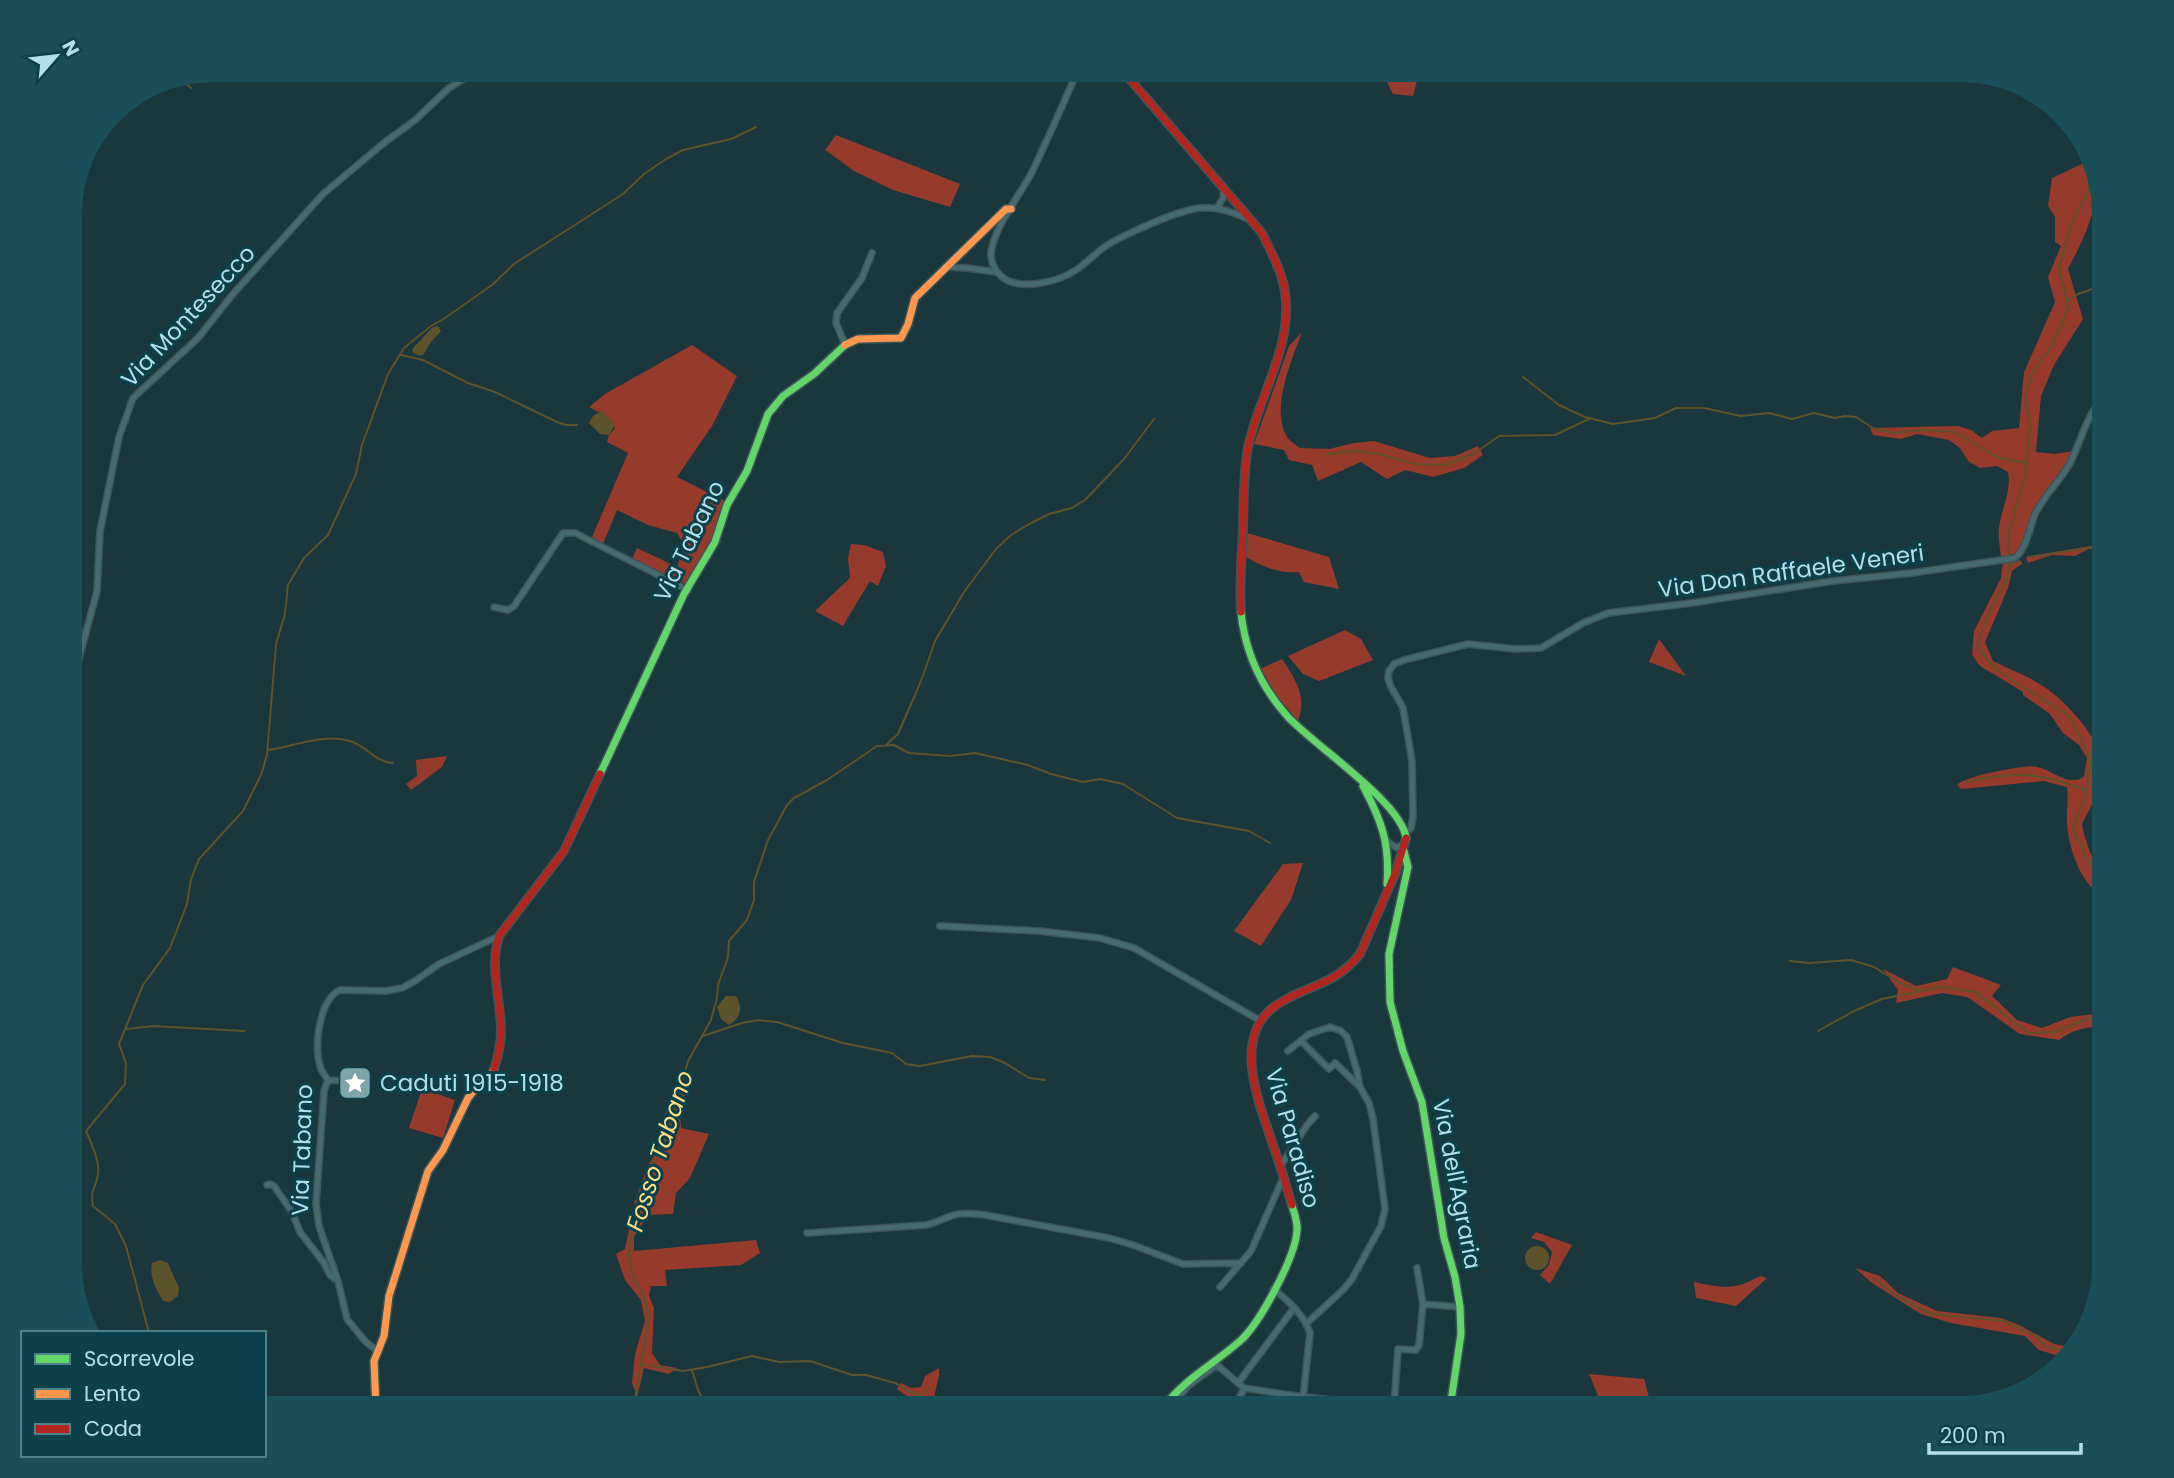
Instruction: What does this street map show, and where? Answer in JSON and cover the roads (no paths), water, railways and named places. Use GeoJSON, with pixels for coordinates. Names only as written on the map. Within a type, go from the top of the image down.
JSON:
{"type":"FeatureCollection","features":[{"type":"Feature","properties":{"kind":"street","name":"Via Montesecco"},"geometry":{"type":"LineString","coordinates":[[83,646],[97,591],[100,531],[120,437],[133,398],[198,338],[233,294],[323,194],[420,116],[457,82]]}},
{"type":"Feature","properties":{"kind":"street"},"geometry":{"type":"LineString","coordinates":[[996,272],[991,250],[995,237],[1031,173],[1073,82]]}},
{"type":"Feature","properties":{"kind":"street"},"geometry":{"type":"LineString","coordinates":[[940,926],[1039,931],[1100,938],[1134,948],[1259,1020],[1267,1010],[1277,1004],[1321,986],[1351,967],[1360,954],[1400,864],[1405,833],[1398,819],[1390,807],[1297,727],[1274,700],[1254,666],[1242,624],[1241,556],[1250,441],[1284,340],[1288,319],[1287,296],[1273,252],[1252,221],[1132,82]]}},
{"type":"Feature","properties":{"kind":"street"},"geometry":{"type":"LineString","coordinates":[[1221,208],[1224,188]]}},
{"type":"Feature","properties":{"kind":"street"},"geometry":{"type":"LineString","coordinates":[[945,267],[996,272],[1016,283],[1029,284],[1062,277],[1075,271],[1113,242],[1177,214],[1196,209],[1221,208],[1236,202]]}},
{"type":"Feature","properties":{"kind":"street"},"geometry":{"type":"LineString","coordinates":[[1221,208],[1252,221]]}},
{"type":"Feature","properties":{"kind":"street"},"geometry":{"type":"LineString","coordinates":[[872,253],[862,278],[837,313],[836,323],[845,344],[858,339],[901,338],[907,331],[915,298],[1006,209],[1011,209]]}},
{"type":"Feature","properties":{"kind":"street","name":"Via Tabano"},"geometry":{"type":"LineString","coordinates":[[377,1351],[347,1319],[338,1281],[319,1226],[316,1205],[324,1091],[328,1080],[320,1068],[317,1049],[321,1015],[328,999],[340,990],[386,992],[402,988],[439,964],[499,936],[564,851],[684,594],[715,542],[727,505],[747,471],[768,414],[783,396],[814,374],[845,344]]}},
{"type":"Feature","properties":{"kind":"street","name":"Via Don Raffaele Veneri"},"geometry":{"type":"LineString","coordinates":[[1405,833],[1411,828],[1413,816],[1412,761],[1403,708],[1388,678],[1389,671],[1398,662],[1459,645],[1541,648],[1583,623],[1608,613],[2015,558],[2022,552],[2042,502],[2070,464],[2092,412]]}},
{"type":"Feature","properties":{"kind":"street"},"geometry":{"type":"LineString","coordinates":[[494,607],[508,610],[514,606],[563,533],[568,532],[575,533],[688,590]]}},
{"type":"Feature","properties":{"kind":"street"},"geometry":{"type":"LineString","coordinates":[[1361,782],[1380,817],[1388,840],[1397,848],[1404,846]]}},
{"type":"Feature","properties":{"kind":"street"},"geometry":{"type":"LineString","coordinates":[[1386,891],[1390,832],[1395,829],[1405,833]]}},
{"type":"Feature","properties":{"kind":"street","name":"Via dell'Agraria"},"geometry":{"type":"LineString","coordinates":[[1404,846],[1408,867],[1389,954],[1390,1002],[1403,1051],[1422,1102],[1444,1238],[1460,1307],[1461,1334],[1452,1396]]}},
{"type":"Feature","properties":{"kind":"street"},"geometry":{"type":"LineString","coordinates":[[375,1396],[377,1351],[384,1336],[389,1296],[428,1171],[443,1150],[468,1098],[481,1082],[492,1074],[498,1057],[500,1031],[496,992],[496,945],[499,936]]}},
{"type":"Feature","properties":{"kind":"street","name":"Via Paradiso"},"geometry":{"type":"LineString","coordinates":[[1170,1396],[1182,1383],[1244,1338],[1262,1312],[1291,1252],[1297,1231],[1294,1212],[1254,1084],[1253,1037],[1259,1020]]}},
{"type":"Feature","properties":{"kind":"street"},"geometry":{"type":"LineString","coordinates":[[1289,1051],[1309,1034],[1320,1029],[1330,1027],[1341,1031],[1347,1037],[1360,1087],[1373,1119],[1385,1209],[1381,1226],[1352,1279],[1307,1324]]}},
{"type":"Feature","properties":{"kind":"street"},"geometry":{"type":"LineString","coordinates":[[1301,1041],[1329,1069],[1335,1063],[1360,1087]]}},
{"type":"Feature","properties":{"kind":"street"},"geometry":{"type":"LineString","coordinates":[[328,1080],[351,1081]]}},
{"type":"Feature","properties":{"kind":"street"},"geometry":{"type":"LineString","coordinates":[[1280,1167],[1314,1116]]}},
{"type":"Feature","properties":{"kind":"street"},"geometry":{"type":"LineString","coordinates":[[319,1164],[327,1163]]}},
{"type":"Feature","properties":{"kind":"street"},"geometry":{"type":"LineString","coordinates":[[1220,1287],[1241,1263],[1258,1236],[1283,1177]]}},
{"type":"Feature","properties":{"kind":"street"},"geometry":{"type":"LineString","coordinates":[[267,1185],[274,1186],[292,1212],[300,1232],[333,1279],[338,1281]]}},
{"type":"Feature","properties":{"kind":"street"},"geometry":{"type":"LineString","coordinates":[[807,1233],[935,1224],[956,1214],[965,1213],[1109,1238],[1183,1264],[1241,1263]]}},
{"type":"Feature","properties":{"kind":"street"},"geometry":{"type":"LineString","coordinates":[[1395,1396],[1398,1349],[1416,1350],[1419,1345],[1423,1304],[1417,1268]]}},
{"type":"Feature","properties":{"kind":"street"},"geometry":{"type":"LineString","coordinates":[[1273,1289],[1294,1308],[1307,1324],[1310,1333],[1303,1396]]}},
{"type":"Feature","properties":{"kind":"street"},"geometry":{"type":"LineString","coordinates":[[1423,1304],[1460,1307]]}},
{"type":"Feature","properties":{"kind":"street"},"geometry":{"type":"LineString","coordinates":[[1238,1396],[1241,1386],[1294,1308]]}},
{"type":"Feature","properties":{"kind":"street"},"geometry":{"type":"LineString","coordinates":[[1180,1396],[1188,1386],[1217,1365],[1241,1386],[1297,1396]]}},
{"type":"Feature","properties":{"kind":"waterway"},"geometry":{"type":"LineString","coordinates":[[188,85],[191,88]]}},
{"type":"Feature","properties":{"kind":"waterway"},"geometry":{"type":"LineString","coordinates":[[148,1331],[126,1246],[115,1224],[93,1206],[92,1195],[98,1163],[86,1131],[125,1084],[126,1063],[119,1044],[143,985],[170,948],[187,904],[191,879],[199,859],[243,811],[261,775],[267,755],[276,644],[285,614],[288,585],[304,558],[328,535],[356,474],[362,445],[388,374],[404,348],[431,326],[492,285],[514,264],[623,194],[644,174],[666,159],[683,150],[731,139],[756,127]]}},
{"type":"Feature","properties":{"kind":"waterway"},"geometry":{"type":"LineString","coordinates":[[2089,186],[2071,225],[2059,267],[2068,308],[2052,346],[2031,375],[2025,397],[2030,425],[2026,473],[2009,531],[2008,576],[1988,614],[1977,647],[1998,671],[2068,715],[2091,758],[2087,791],[2073,830],[2092,868]]}},
{"type":"Feature","properties":{"kind":"waterway"},"geometry":{"type":"LineString","coordinates":[[2067,301],[2092,289]]}},
{"type":"Feature","properties":{"kind":"waterway"},"geometry":{"type":"LineString","coordinates":[[401,355],[423,360],[557,422],[577,425]]}},
{"type":"Feature","properties":{"kind":"waterway"},"geometry":{"type":"LineString","coordinates":[[1523,377],[1559,405],[1585,417],[1613,424],[1655,418],[1676,408],[1704,408],[1741,416],[1769,413],[1792,419],[1814,413],[1835,418],[1856,417],[1873,428],[1893,433],[1922,430],[1955,432],[1999,458],[2026,463]]}},
{"type":"Feature","properties":{"kind":"waterway"},"geometry":{"type":"LineString","coordinates":[[886,745],[898,734],[935,641],[964,592],[996,549],[1011,535],[1031,523],[1049,514],[1072,508],[1085,500],[1124,459],[1154,419]]}},
{"type":"Feature","properties":{"kind":"waterway"},"geometry":{"type":"LineString","coordinates":[[1327,454],[1356,451],[1415,464],[1446,465],[1475,453],[1499,436],[1555,435],[1589,419]]}},
{"type":"Feature","properties":{"kind":"waterway"},"geometry":{"type":"LineString","coordinates":[[2029,557],[2092,548]]}},
{"type":"Feature","properties":{"kind":"waterway"},"geometry":{"type":"LineString","coordinates":[[2008,566],[2020,561]]}},
{"type":"Feature","properties":{"kind":"waterway"},"geometry":{"type":"LineString","coordinates":[[269,750],[320,739],[340,739],[356,743],[381,760],[393,763]]}},
{"type":"Feature","properties":{"kind":"waterway","name":"Fosso Tabano"},"geometry":{"type":"LineString","coordinates":[[636,1396],[649,1316],[633,1275],[629,1253],[636,1212],[648,1175],[669,1132],[688,1061],[711,1020],[718,985],[728,957],[729,941],[747,920],[754,900],[754,882],[768,840],[787,805],[794,798],[827,780],[877,746],[894,745],[909,753],[950,756],[975,753],[1028,765],[1083,782],[1100,779],[1123,784],[1177,818],[1249,831],[1270,843]]}},
{"type":"Feature","properties":{"kind":"waterway"},"geometry":{"type":"LineString","coordinates":[[1966,782],[1998,776],[2027,775],[2056,780],[2087,791]]}},
{"type":"Feature","properties":{"kind":"waterway"},"geometry":{"type":"LineString","coordinates":[[1790,961],[1809,963],[1851,960],[1874,967],[1900,983],[1918,990]]}},
{"type":"Feature","properties":{"kind":"waterway"},"geometry":{"type":"LineString","coordinates":[[1818,1031],[1882,999],[1940,987],[1976,992],[2028,1033],[2054,1032],[2092,1018]]}},
{"type":"Feature","properties":{"kind":"waterway"},"geometry":{"type":"LineString","coordinates":[[703,1036],[742,1023],[758,1020],[777,1022],[843,1043],[892,1053],[906,1064],[920,1066],[972,1056],[990,1057],[1029,1078],[1045,1080]]}},
{"type":"Feature","properties":{"kind":"waterway"},"geometry":{"type":"LineString","coordinates":[[127,1029],[153,1026],[244,1031]]}},
{"type":"Feature","properties":{"kind":"waterway"},"geometry":{"type":"LineString","coordinates":[[1874,1278],[1899,1297],[1931,1314],[2004,1321],[2035,1336],[2047,1347],[2060,1350]]}},
{"type":"Feature","properties":{"kind":"waterway"},"geometry":{"type":"LineString","coordinates":[[641,1364],[683,1371],[752,1356],[779,1362],[810,1361],[852,1375],[866,1375],[895,1383],[915,1394],[921,1395],[929,1388]]}},
{"type":"Feature","properties":{"kind":"waterway"},"geometry":{"type":"LineString","coordinates":[[692,1370],[701,1396]]}},
{"type":"Feature","properties":{"kind":"place","name":"Caduti 1915-1918"},"geometry":{"type":"Point","coordinates":[355,1083]}}]}
